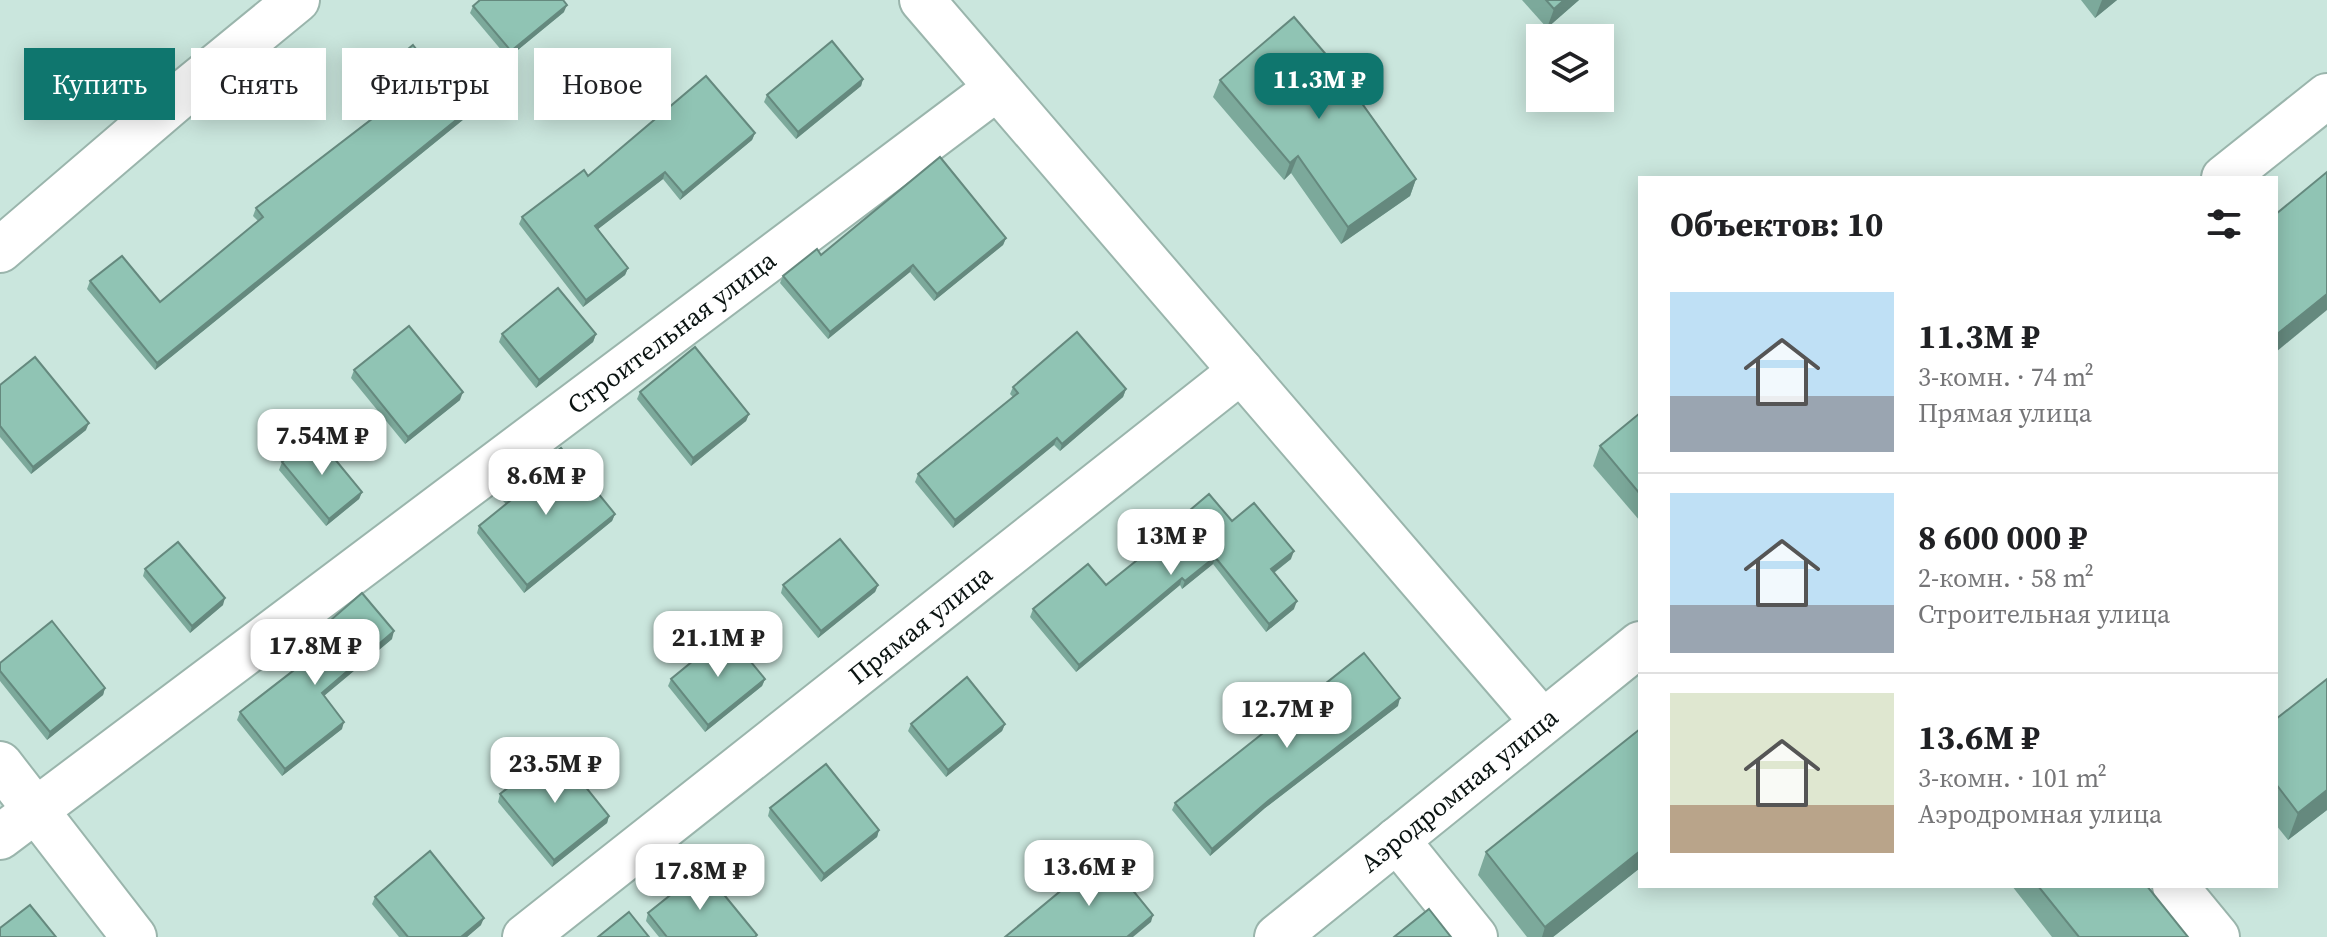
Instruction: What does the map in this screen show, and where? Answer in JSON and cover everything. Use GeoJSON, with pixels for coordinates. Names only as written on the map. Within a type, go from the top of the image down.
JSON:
{"type":"FeatureCollection","features":[{"type":"Feature","properties":{"kind":"street"},"geometry":{"type":"LineString","coordinates":[[0,250],[297,0]]}},
{"type":"Feature","properties":{"kind":"street"},"geometry":{"type":"LineString","coordinates":[[922,0],[1542,721]]}},
{"type":"Feature","properties":{"kind":"street","name":"Строительная улица"},"geometry":{"type":"LineString","coordinates":[[0,837],[997,88]]}},
{"type":"Feature","properties":{"kind":"street"},"geometry":{"type":"LineString","coordinates":[[2227,176],[2327,96]]}},
{"type":"Feature","properties":{"kind":"street","name":"Прямая улица"},"geometry":{"type":"LineString","coordinates":[[525,937],[1241,371]]}},
{"type":"Feature","properties":{"kind":"street","name":"Аэродромная улица"},"geometry":{"type":"LineString","coordinates":[[1277,937],[1638,646]]}},
{"type":"Feature","properties":{"kind":"street"},"geometry":{"type":"LineString","coordinates":[[0,764],[134,937]]}},
{"type":"Feature","properties":{"kind":"street"},"geometry":{"type":"LineString","coordinates":[[1397,840],[1475,937]]}},
{"type":"Feature","properties":{"kind":"street"},"geometry":{"type":"LineString","coordinates":[[2177,888],[2217,937]]}},
{"type":"Feature","properties":{"kind":"building"},"geometry":{"type":"Polygon","coordinates":[[[480,0],[563,0],[567,5],[515,48],[508,48],[473,6],[480,0]]]}},
{"type":"Feature","properties":{"kind":"building"},"geometry":{"type":"Polygon","coordinates":[[[1546,0],[1564,0],[1554,9],[1546,0]]]}},
{"type":"Feature","properties":{"kind":"building"},"geometry":{"type":"Polygon","coordinates":[[[1294,17],[1364,99],[1361,102],[1416,179],[1348,227],[1298,156],[1290,163],[1220,80],[1294,17]]]}},
{"type":"Feature","properties":{"kind":"building"},"geometry":{"type":"Polygon","coordinates":[[[832,41],[863,79],[798,132],[767,95],[832,41]]]}},
{"type":"Feature","properties":{"kind":"building"},"geometry":{"type":"Polygon","coordinates":[[[706,76],[755,133],[683,193],[665,172],[595,226],[628,268],[586,300],[522,217],[584,170],[588,176],[654,120],[671,120],[671,106],[706,76]]]}},
{"type":"Feature","properties":{"kind":"building"},"geometry":{"type":"Polygon","coordinates":[[[370,120],[456,120],[157,363],[90,281],[122,256],[160,302],[263,217],[256,208],[370,120]]]}},
{"type":"Feature","properties":{"kind":"building"},"geometry":{"type":"Polygon","coordinates":[[[940,157],[1006,238],[937,294],[913,265],[830,332],[783,276],[817,249],[821,255],[940,157]]]}},
{"type":"Feature","properties":{"kind":"building"},"geometry":{"type":"Polygon","coordinates":[[[2327,172],[2327,294],[2278,333],[2278,212],[2327,172]]]}},
{"type":"Feature","properties":{"kind":"building"},"geometry":{"type":"Polygon","coordinates":[[[558,288],[596,334],[539,380],[502,334],[558,288]]]}},
{"type":"Feature","properties":{"kind":"building"},"geometry":{"type":"Polygon","coordinates":[[[409,326],[463,392],[408,437],[354,370],[409,326]]]}},
{"type":"Feature","properties":{"kind":"building"},"geometry":{"type":"Polygon","coordinates":[[[1077,332],[1126,389],[1062,444],[1057,438],[955,520],[918,474],[1018,393],[1013,387],[1077,332]]]}},
{"type":"Feature","properties":{"kind":"building"},"geometry":{"type":"Polygon","coordinates":[[[695,347],[749,414],[693,458],[640,392],[695,347]]]}},
{"type":"Feature","properties":{"kind":"building"},"geometry":{"type":"Polygon","coordinates":[[[35,357],[89,423],[33,467],[0,426],[0,385],[35,357]]]}},
{"type":"Feature","properties":{"kind":"building"},"geometry":{"type":"Polygon","coordinates":[[[1638,415],[1638,492],[1600,446],[1638,415]]]}},
{"type":"Feature","properties":{"kind":"building"},"geometry":{"type":"Polygon","coordinates":[[[315,435],[362,492],[329,519],[282,462],[315,435]]]}},
{"type":"Feature","properties":{"kind":"building"},"geometry":{"type":"Polygon","coordinates":[[[561,448],[615,514],[527,585],[479,526],[511,500],[505,492],[561,448]]]}},
{"type":"Feature","properties":{"kind":"building"},"geometry":{"type":"Polygon","coordinates":[[[1209,494],[1232,521],[1254,503],[1294,551],[1271,569],[1297,601],[1269,624],[1215,557],[1185,581],[1182,578],[1079,665],[1033,609],[1088,564],[1106,585],[1187,520],[1183,516],[1209,494]]]}},
{"type":"Feature","properties":{"kind":"building"},"geometry":{"type":"Polygon","coordinates":[[[840,539],[878,585],[821,631],[783,585],[840,539]]]}},
{"type":"Feature","properties":{"kind":"building"},"geometry":{"type":"Polygon","coordinates":[[[178,542],[225,598],[192,626],[145,569],[178,542]]]}},
{"type":"Feature","properties":{"kind":"building"},"geometry":{"type":"Polygon","coordinates":[[[362,593],[394,631],[322,693],[344,722],[285,769],[240,712],[343,632],[332,619],[362,593]]]}},
{"type":"Feature","properties":{"kind":"building"},"geometry":{"type":"Polygon","coordinates":[[[52,621],[105,688],[50,732],[0,671],[0,663],[52,621]]]}},
{"type":"Feature","properties":{"kind":"building"},"geometry":{"type":"Polygon","coordinates":[[[727,633],[765,679],[708,725],[671,679],[727,633]]]}},
{"type":"Feature","properties":{"kind":"building"},"geometry":{"type":"Polygon","coordinates":[[[1364,653],[1400,698],[1212,849],[1175,803],[1364,653]]]}},
{"type":"Feature","properties":{"kind":"building"},"geometry":{"type":"Polygon","coordinates":[[[967,677],[1005,724],[948,770],[911,724],[967,677]]]}},
{"type":"Feature","properties":{"kind":"building"},"geometry":{"type":"Polygon","coordinates":[[[2327,679],[2327,790],[2298,813],[2278,787],[2278,717],[2327,679]]]}},
{"type":"Feature","properties":{"kind":"building"},"geometry":{"type":"Polygon","coordinates":[[[1638,731],[1638,853],[1545,927],[1486,852],[1638,731]]]}},
{"type":"Feature","properties":{"kind":"building"},"geometry":{"type":"Polygon","coordinates":[[[556,750],[609,816],[554,860],[500,794],[556,750]]]}},
{"type":"Feature","properties":{"kind":"building"},"geometry":{"type":"Polygon","coordinates":[[[826,764],[879,830],[824,874],[770,808],[826,764]]]}},
{"type":"Feature","properties":{"kind":"building"},"geometry":{"type":"Polygon","coordinates":[[[430,851],[484,918],[461,937],[408,937],[375,897],[430,851]]]}},
{"type":"Feature","properties":{"kind":"building"},"geometry":{"type":"Polygon","coordinates":[[[1104,855],[1153,915],[1127,937],[1005,937],[1104,855]]]}},
{"type":"Feature","properties":{"kind":"building"},"geometry":{"type":"Polygon","coordinates":[[[703,869],[757,935],[755,937],[667,937],[648,913],[703,869]]]}},
{"type":"Feature","properties":{"kind":"building"},"geometry":{"type":"Polygon","coordinates":[[[2040,888],[2149,888],[2188,937],[2079,937],[2040,888]]]}},
{"type":"Feature","properties":{"kind":"building"},"geometry":{"type":"Polygon","coordinates":[[[30,905],[56,937],[0,937],[0,928],[30,905]]]}},
{"type":"Feature","properties":{"kind":"building"},"geometry":{"type":"Polygon","coordinates":[[[1429,909],[1451,937],[1394,937],[1429,909]]]}},
{"type":"Feature","properties":{"kind":"building"},"geometry":{"type":"Polygon","coordinates":[[[629,912],[649,937],[598,937],[629,912]]]}}]}
